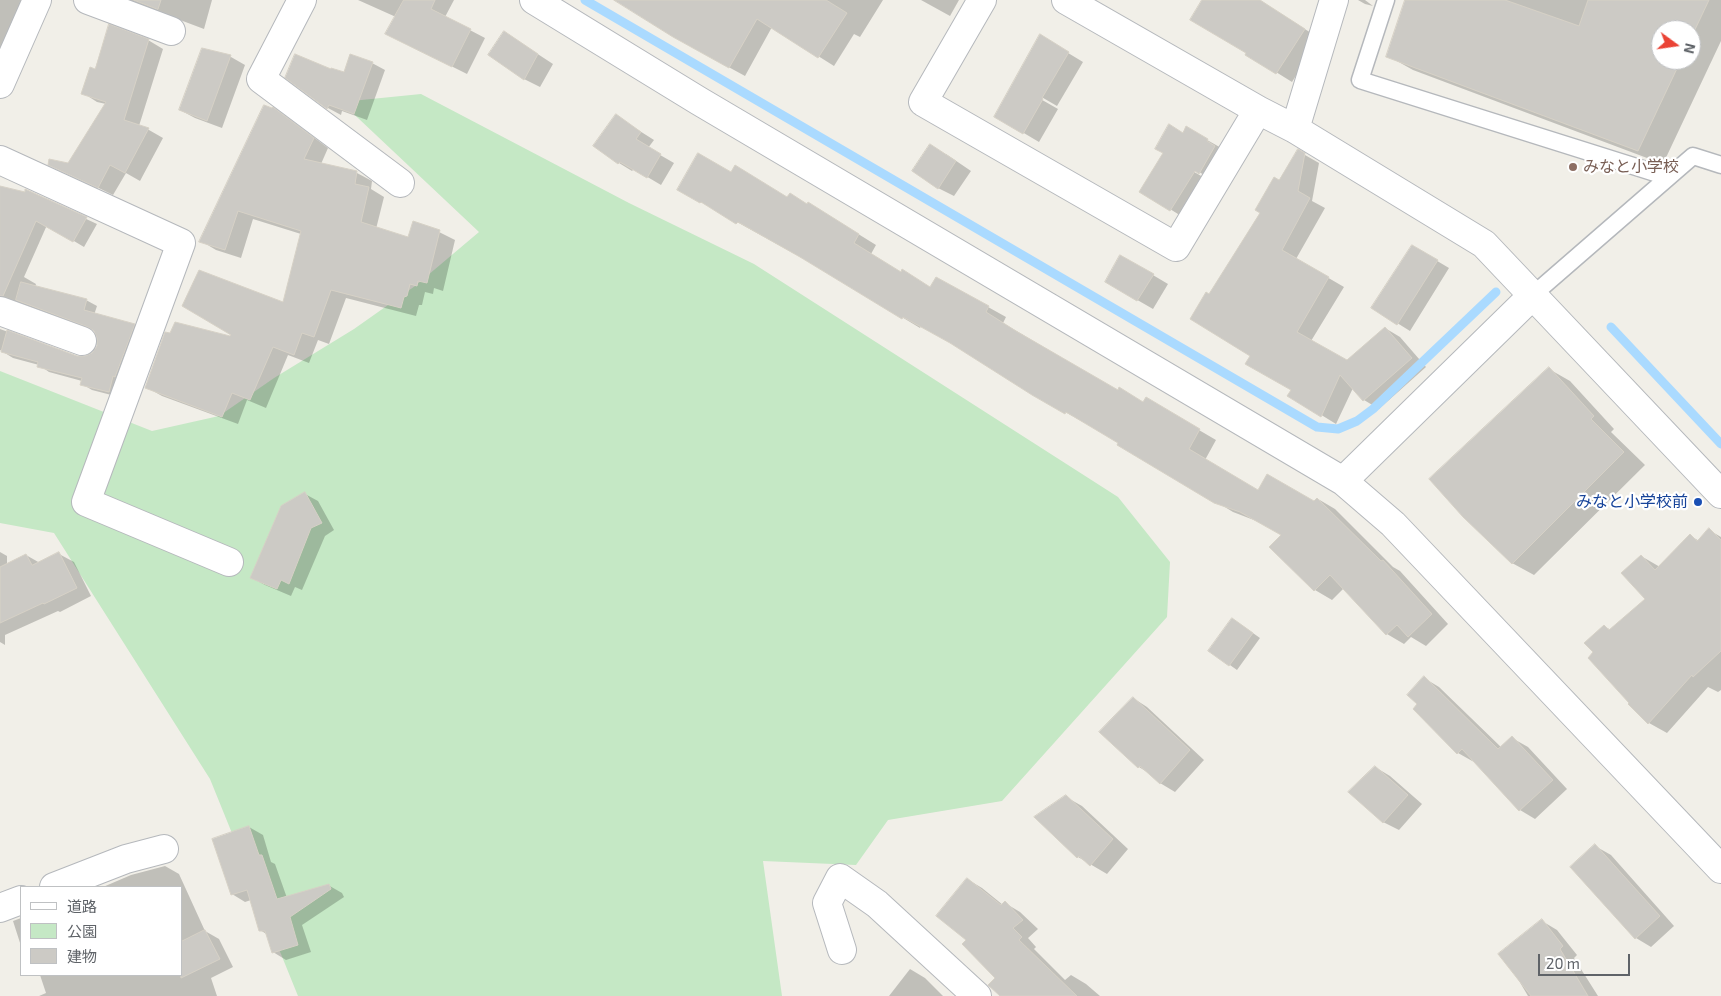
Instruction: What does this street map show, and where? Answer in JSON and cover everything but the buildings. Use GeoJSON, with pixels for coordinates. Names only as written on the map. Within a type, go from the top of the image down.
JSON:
{"type":"FeatureCollection","features":[{"type":"Feature","properties":{"kind":"street"},"geometry":{"type":"LineString","coordinates":[[0,84],[37,0]]}},
{"type":"Feature","properties":{"kind":"street"},"geometry":{"type":"LineString","coordinates":[[88,0],[171,31]]}},
{"type":"Feature","properties":{"kind":"street"},"geometry":{"type":"LineString","coordinates":[[302,0],[261,79],[400,183]]}},
{"type":"Feature","properties":{"kind":"street"},"geometry":{"type":"LineString","coordinates":[[534,0],[707,106],[1343,481],[1393,524],[1721,869]]}},
{"type":"Feature","properties":{"kind":"street"},"geometry":{"type":"LineString","coordinates":[[982,0],[923,102],[1176,247],[1258,110]]}},
{"type":"Feature","properties":{"kind":"street"},"geometry":{"type":"LineString","coordinates":[[1066,0],[1295,130],[1484,244],[1534,294],[1721,494]]}},
{"type":"Feature","properties":{"kind":"street"},"geometry":{"type":"LineString","coordinates":[[1295,130],[1334,0]]}},
{"type":"Feature","properties":{"kind":"street"},"geometry":{"type":"LineString","coordinates":[[0,160],[181,242],[86,502],[229,562]]}},
{"type":"Feature","properties":{"kind":"street"},"geometry":{"type":"LineString","coordinates":[[1343,481],[1534,294]]}},
{"type":"Feature","properties":{"kind":"street"},"geometry":{"type":"LineString","coordinates":[[0,311],[82,340]]}},
{"type":"Feature","properties":{"kind":"street"},"geometry":{"type":"LineString","coordinates":[[57,886],[126,859],[164,849]]}},
{"type":"Feature","properties":{"kind":"street"},"geometry":{"type":"LineString","coordinates":[[842,950],[827,903],[840,878],[877,904],[977,996]]}},
{"type":"Feature","properties":{"kind":"street"},"geometry":{"type":"LineString","coordinates":[[0,908],[20,900]]}},
{"type":"Feature","properties":{"kind":"lane"},"geometry":{"type":"LineString","coordinates":[[1386,0],[1360,80],[1668,177]]}},
{"type":"Feature","properties":{"kind":"lane"},"geometry":{"type":"LineString","coordinates":[[1534,294],[1692,156],[1721,165]]}},
{"type":"Feature","properties":{"kind":"green space"},"geometry":{"type":"Polygon","coordinates":[[[421,94],[629,203],[754,264],[1118,497],[1170,562],[1167,617],[1002,801],[888,820],[856,865],[763,861],[782,996],[298,996],[210,779],[54,533],[0,523],[0,371],[152,431],[219,416],[274,378],[354,329],[415,286],[479,232],[341,102],[421,94]]]}},
{"type":"Feature","properties":{"kind":"waterway"},"geometry":{"type":"LineString","coordinates":[[585,0],[1317,427],[1338,429],[1357,421],[1373,409],[1496,292]]}},
{"type":"Feature","properties":{"kind":"waterway"},"geometry":{"type":"LineString","coordinates":[[1611,327],[1721,444]]}},
{"type":"Feature","properties":{"kind":"place","name":"みなと小学校"},"geometry":{"type":"Point","coordinates":[1573,167]}},
{"type":"Feature","properties":{"kind":"place","name":"みなと小学校前"},"geometry":{"type":"Point","coordinates":[1698,502]}}]}
